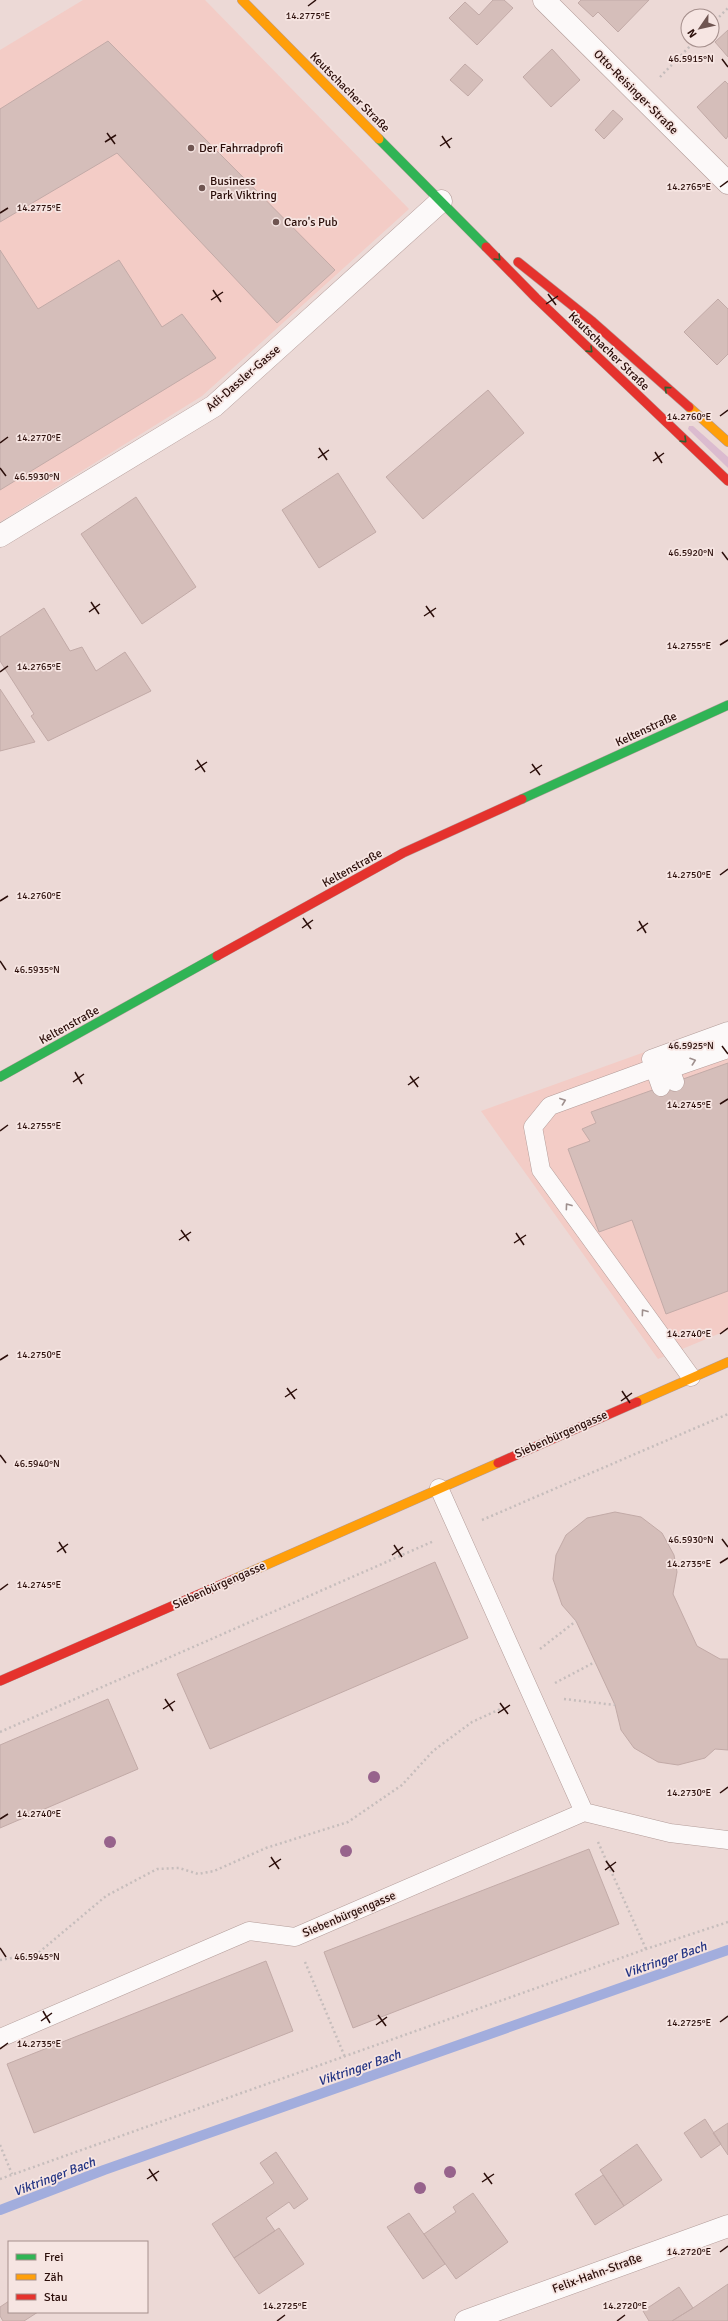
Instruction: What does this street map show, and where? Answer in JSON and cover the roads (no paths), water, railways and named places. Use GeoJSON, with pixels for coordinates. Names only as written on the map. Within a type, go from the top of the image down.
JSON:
{"type":"FeatureCollection","features":[{"type":"Feature","properties":{"kind":"street","name":"Keutschacher Straße"},"geometry":{"type":"LineString","coordinates":[[242,0],[536,298],[728,481]]}},
{"type":"Feature","properties":{"kind":"street","name":"Otto-Reisinger-Straße"},"geometry":{"type":"LineString","coordinates":[[544,0],[728,183]]}},
{"type":"Feature","properties":{"kind":"street","name":"Keutschacher Straße"},"geometry":{"type":"LineString","coordinates":[[441,200],[593,322],[728,442]]}},
{"type":"Feature","properties":{"kind":"street","name":"Adi-Dassler-Gasse"},"geometry":{"type":"LineString","coordinates":[[0,536],[214,406],[441,200]]}},
{"type":"Feature","properties":{"kind":"street","name":"Keltenstraße"},"geometry":{"type":"LineString","coordinates":[[0,1077],[403,853],[728,705]]}},
{"type":"Feature","properties":{"kind":"street","name":"Siebenbürgengasse"},"geometry":{"type":"LineString","coordinates":[[0,1681],[728,1362]]}},
{"type":"Feature","properties":{"kind":"street","name":"Felix-Hahn-Straße"},"geometry":{"type":"LineString","coordinates":[[466,2321],[728,2226]]}},
{"type":"Feature","properties":{"kind":"lane"},"geometry":{"type":"LineString","coordinates":[[728,1032],[651,1059],[654,1068],[668,1084],[670,1069],[728,1049]]}},
{"type":"Feature","properties":{"kind":"lane"},"geometry":{"type":"LineString","coordinates":[[654,1068],[550,1106],[533,1127],[541,1170],[691,1377]]}},
{"type":"Feature","properties":{"kind":"lane"},"geometry":{"type":"LineString","coordinates":[[439,1488],[584,1812],[670,1832],[728,1840]]}},
{"type":"Feature","properties":{"kind":"lane","name":"Siebenbürgengasse"},"geometry":{"type":"LineString","coordinates":[[0,2038],[249,1931],[295,1937],[584,1812]]}},
{"type":"Feature","properties":{"kind":"waterway","name":"Viktringer Bach"},"geometry":{"type":"LineString","coordinates":[[0,2210],[104,2170],[728,1950]]}},
{"type":"Feature","properties":{"kind":"place","name":"Der Fahrradprofi"},"geometry":{"type":"Point","coordinates":[191,148]}},
{"type":"Feature","properties":{"kind":"place","name":"Business Park Viktring"},"geometry":{"type":"Point","coordinates":[202,188]}},
{"type":"Feature","properties":{"kind":"place","name":"Caro's Pub"},"geometry":{"type":"Point","coordinates":[276,222]}}]}
